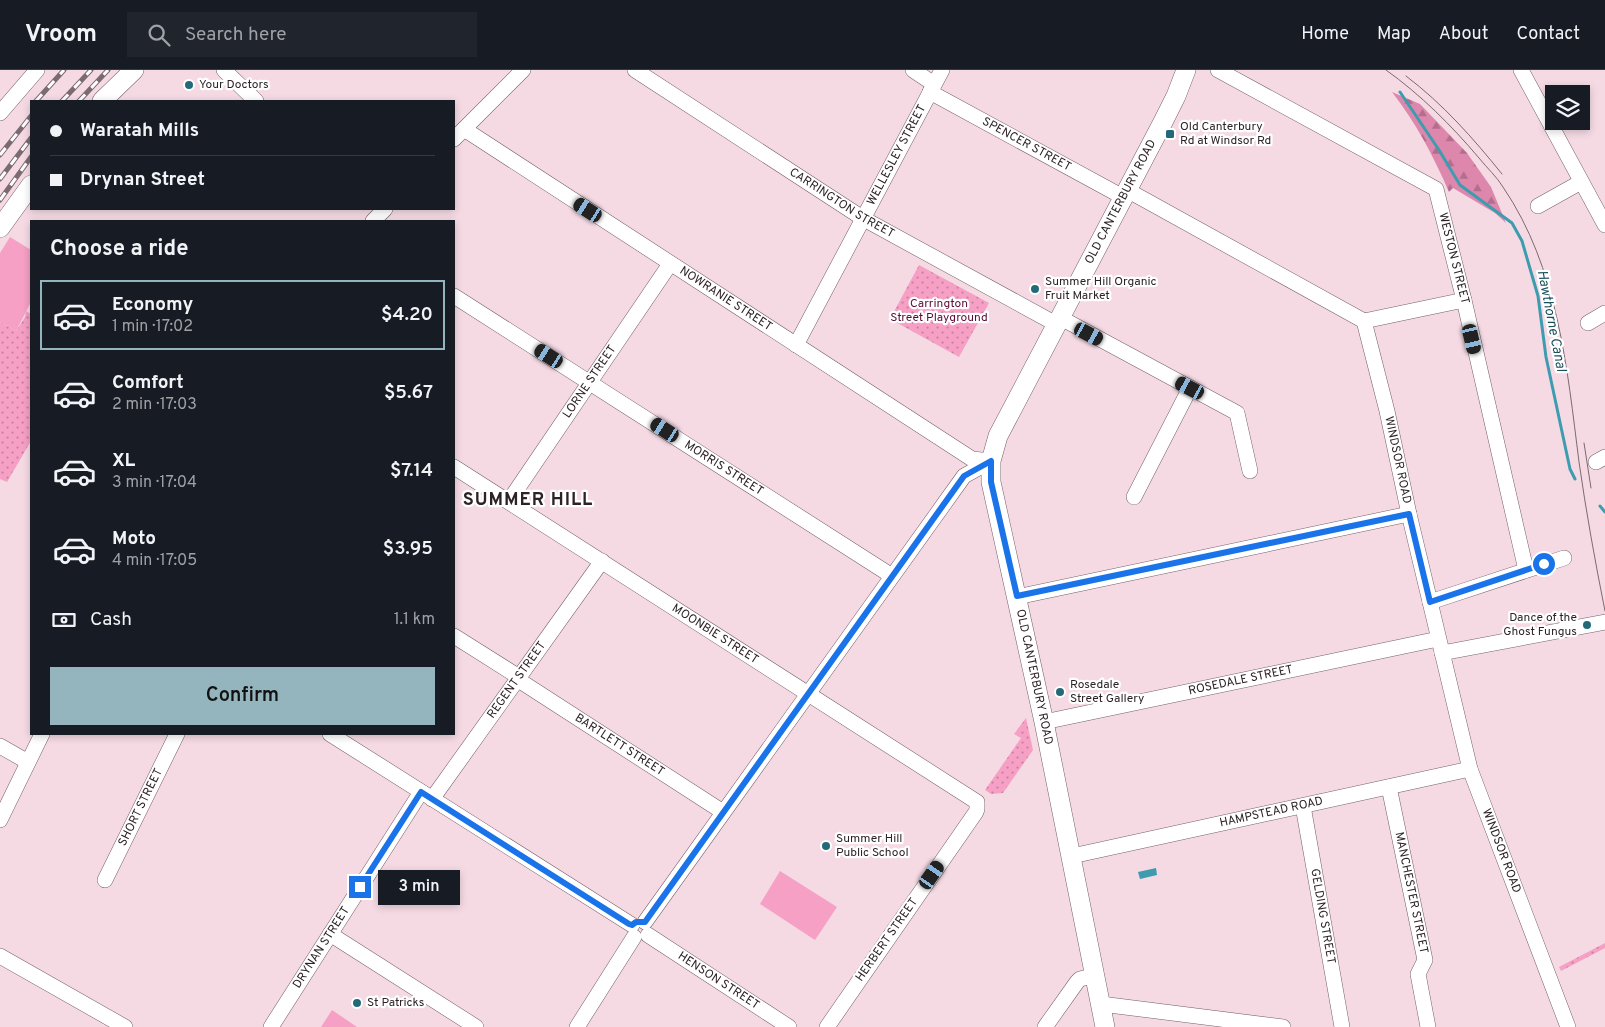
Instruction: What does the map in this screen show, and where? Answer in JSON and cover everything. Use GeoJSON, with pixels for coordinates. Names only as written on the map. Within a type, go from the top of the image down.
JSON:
{"type":"FeatureCollection","features":[{"type":"Feature","properties":{"kind":"main road"},"geometry":{"type":"LineString","coordinates":[[103,100],[134,70]]}},
{"type":"Feature","properties":{"kind":"main road","name":"OLD CANTERBURY ROAD"},"geometry":{"type":"LineString","coordinates":[[1106,1027],[1044,722],[991,482],[991,461],[998,436],[1176,96],[1186,70]]}},
{"type":"Feature","properties":{"kind":"main road"},"geometry":{"type":"LineString","coordinates":[[0,228],[30,186]]}},
{"type":"Feature","properties":{"kind":"street"},"geometry":{"type":"LineString","coordinates":[[0,113],[37,70]]}},
{"type":"Feature","properties":{"kind":"street"},"geometry":{"type":"LineString","coordinates":[[224,70],[255,100]]}},
{"type":"Feature","properties":{"kind":"street"},"geometry":{"type":"LineString","coordinates":[[459,134],[522,70]]}},
{"type":"Feature","properties":{"kind":"street","name":"CARRINGTON STREET"},"geometry":{"type":"LineString","coordinates":[[635,70],[864,219],[1237,413],[1250,472]]}},
{"type":"Feature","properties":{"kind":"street","name":"SPENCER STREET"},"geometry":{"type":"LineString","coordinates":[[913,70],[932,88],[1125,193]]}},
{"type":"Feature","properties":{"kind":"street","name":"WELLESLEY STREET"},"geometry":{"type":"LineString","coordinates":[[796,345],[942,70]]}},
{"type":"Feature","properties":{"kind":"street","name":"WESTON STREET"},"geometry":{"type":"LineString","coordinates":[[1218,70],[1436,189],[1464,300],[1526,570]]}},
{"type":"Feature","properties":{"kind":"street"},"geometry":{"type":"LineString","coordinates":[[1521,70],[1605,225]]}},
{"type":"Feature","properties":{"kind":"street","name":"NOWRANIE STREET"},"geometry":{"type":"LineString","coordinates":[[459,134],[670,264],[972,459],[991,461]]}},
{"type":"Feature","properties":{"kind":"street"},"geometry":{"type":"LineString","coordinates":[[1538,206],[1581,182]]}},
{"type":"Feature","properties":{"kind":"street"},"geometry":{"type":"LineString","coordinates":[[1125,193],[1364,321],[1464,300]]}},
{"type":"Feature","properties":{"kind":"street","name":"LORNE STREET"},"geometry":{"type":"LineString","coordinates":[[509,501],[670,264]]}},
{"type":"Feature","properties":{"kind":"street","name":"MORRIS STREET"},"geometry":{"type":"LineString","coordinates":[[455,297],[892,576]]}},
{"type":"Feature","properties":{"kind":"street"},"geometry":{"type":"LineString","coordinates":[[1588,323],[1605,313]]}},
{"type":"Feature","properties":{"kind":"street","name":"WINDSOR ROAD"},"geometry":{"type":"LineString","coordinates":[[1364,321],[1387,411],[1409,514],[1470,769],[1568,1027]]}},
{"type":"Feature","properties":{"kind":"street"},"geometry":{"type":"LineString","coordinates":[[1134,497],[1190,388]]}},
{"type":"Feature","properties":{"kind":"street"},"geometry":{"type":"LineString","coordinates":[[964,476],[964,470],[972,459]]}},
{"type":"Feature","properties":{"kind":"street"},"geometry":{"type":"LineString","coordinates":[[577,1027],[640,930],[964,476],[991,461]]}},
{"type":"Feature","properties":{"kind":"street","name":"MOONBIE STREET"},"geometry":{"type":"LineString","coordinates":[[455,468],[977,802]]}},
{"type":"Feature","properties":{"kind":"street"},"geometry":{"type":"LineString","coordinates":[[1017,596],[1409,514]]}},
{"type":"Feature","properties":{"kind":"street"},"geometry":{"type":"LineString","coordinates":[[1430,602],[1564,558]]}},
{"type":"Feature","properties":{"kind":"street","name":"REGENT STREET"},"geometry":{"type":"LineString","coordinates":[[426,795],[518,678],[602,561]]}},
{"type":"Feature","properties":{"kind":"street","name":"ROSEDALE STREET"},"geometry":{"type":"LineString","coordinates":[[1044,722],[1440,646],[1602,623]]}},
{"type":"Feature","properties":{"kind":"street","name":"BARTLETT STREET"},"geometry":{"type":"LineString","coordinates":[[455,637],[723,812]]}},
{"type":"Feature","properties":{"kind":"street"},"geometry":{"type":"LineString","coordinates":[[0,820],[42,735]]}},
{"type":"Feature","properties":{"kind":"street","name":"SHORT STREET"},"geometry":{"type":"LineString","coordinates":[[106,880],[177,735]]}},
{"type":"Feature","properties":{"kind":"street","name":"HENSON STREET"},"geometry":{"type":"LineString","coordinates":[[332,735],[640,930],[789,1027]]}},
{"type":"Feature","properties":{"kind":"street"},"geometry":{"type":"LineString","coordinates":[[0,746],[28,762]]}},
{"type":"Feature","properties":{"kind":"street","name":"HAMPSTEAD ROAD"},"geometry":{"type":"LineString","coordinates":[[1072,856],[1470,769]]}},
{"type":"Feature","properties":{"kind":"street","name":"MANCHESTER STREET"},"geometry":{"type":"LineString","coordinates":[[1389,787],[1425,960],[1418,974],[1428,1027]]}},
{"type":"Feature","properties":{"kind":"street","name":"DRYNAN STREET"},"geometry":{"type":"LineString","coordinates":[[271,1027],[330,934],[426,795]]}},
{"type":"Feature","properties":{"kind":"street","name":"HERBERT STREET"},"geometry":{"type":"LineString","coordinates":[[827,1027],[978,810],[977,802]]}},
{"type":"Feature","properties":{"kind":"street","name":"GELDING STREET"},"geometry":{"type":"LineString","coordinates":[[1303,806],[1342,1027]]}},
{"type":"Feature","properties":{"kind":"street"},"geometry":{"type":"LineString","coordinates":[[330,934],[476,1027]]}},
{"type":"Feature","properties":{"kind":"street"},"geometry":{"type":"LineString","coordinates":[[0,956],[125,1027]]}},
{"type":"Feature","properties":{"kind":"street"},"geometry":{"type":"LineString","coordinates":[[1046,1027],[1077,982],[1096,975]]}},
{"type":"Feature","properties":{"kind":"street"},"geometry":{"type":"LineString","coordinates":[[1101,1004],[1283,1027]]}},
{"type":"Feature","properties":{"kind":"green space"},"geometry":{"type":"Polygon","coordinates":[[[1392,92],[1420,104],[1467,153],[1491,187],[1506,223],[1495,213],[1453,188],[1449,192],[1424,140],[1392,92]]]}},
{"type":"Feature","properties":{"kind":"green space"},"geometry":{"type":"Polygon","coordinates":[[[10,237],[30,249],[30,304],[16,331],[0,322],[0,253],[10,237]]]}},
{"type":"Feature","properties":{"kind":"green space","name":"Carrington Street Playground"},"geometry":{"type":"Polygon","coordinates":[[[919,265],[989,303],[959,357],[890,319],[919,265]]]}},
{"type":"Feature","properties":{"kind":"green space"},"geometry":{"type":"Polygon","coordinates":[[[26,311],[30,313],[30,443],[7,482],[0,479],[0,322],[16,331],[25,317],[26,311]]]}},
{"type":"Feature","properties":{"kind":"green space"},"geometry":{"type":"Polygon","coordinates":[[[1026,718],[1033,750],[1003,793],[991,794],[985,790],[1021,738],[1014,734],[1026,718]]]}},
{"type":"Feature","properties":{"kind":"green space"},"geometry":{"type":"Polygon","coordinates":[[[780,871],[837,907],[815,940],[760,904],[780,871]]]}},
{"type":"Feature","properties":{"kind":"green space"},"geometry":{"type":"Polygon","coordinates":[[[1605,943],[1605,948],[1561,971],[1559,967],[1605,943]]]}},
{"type":"Feature","properties":{"kind":"green space"},"geometry":{"type":"Polygon","coordinates":[[[332,1010],[357,1027],[321,1027],[332,1010]]]}},
{"type":"Feature","properties":{"kind":"water"},"geometry":{"type":"Polygon","coordinates":[[[1156,868],[1157,875],[1140,879],[1138,872],[1156,868]]]}},
{"type":"Feature","properties":{"kind":"waterway","name":"Hawthorne Canal"},"geometry":{"type":"LineString","coordinates":[[1400,92],[1460,185],[1512,223],[1522,241],[1538,296],[1546,357],[1570,469],[1575,479]]}},
{"type":"Feature","properties":{"kind":"waterway","name":"Hawthorne Canal"},"geometry":{"type":"LineString","coordinates":[[1600,506],[1605,512]]}},
{"type":"Feature","properties":{"kind":"tram line"},"geometry":{"type":"LineString","coordinates":[[1386,70],[1435,111],[1495,176],[1522,218],[1536,251],[1548,285],[1564,355],[1579,462],[1605,611]]}},
{"type":"Feature","properties":{"kind":"tram line"},"geometry":{"type":"LineString","coordinates":[[1406,76],[1433,98],[1457,122],[1502,174]]}},
{"type":"Feature","properties":{"kind":"tram line"},"geometry":{"type":"LineString","coordinates":[[1584,443],[1591,488]]}},
{"type":"Feature","properties":{"kind":"railway"},"geometry":{"type":"LineString","coordinates":[[37,100],[64,70]]}},
{"type":"Feature","properties":{"kind":"railway"},"geometry":{"type":"LineString","coordinates":[[63,100],[91,70]]}},
{"type":"Feature","properties":{"kind":"railway"},"geometry":{"type":"LineString","coordinates":[[80,100],[108,70]]}},
{"type":"Feature","properties":{"kind":"railway"},"geometry":{"type":"LineString","coordinates":[[0,155],[30,117]]}},
{"type":"Feature","properties":{"kind":"railway"},"geometry":{"type":"LineString","coordinates":[[0,179],[30,139]]}},
{"type":"Feature","properties":{"kind":"railway"},"geometry":{"type":"LineString","coordinates":[[0,200],[30,158]]}},
{"type":"Feature","properties":{"kind":"place","name":"Your Doctors"},"geometry":{"type":"Point","coordinates":[189,85]}},
{"type":"Feature","properties":{"kind":"place","name":"Old Canterbury Rd at Windsor Rd"},"geometry":{"type":"Point","coordinates":[1170,134]}},
{"type":"Feature","properties":{"kind":"place","name":"Summer Hill Organic Fruit Market"},"geometry":{"type":"Point","coordinates":[1035,289]}},
{"type":"Feature","properties":{"kind":"place","name":"Dance of the Ghost Fungus"},"geometry":{"type":"Point","coordinates":[1587,625]}},
{"type":"Feature","properties":{"kind":"place","name":"Rosedale Street Gallery"},"geometry":{"type":"Point","coordinates":[1060,692]}},
{"type":"Feature","properties":{"kind":"place","name":"Summer Hill Public School"},"geometry":{"type":"Point","coordinates":[826,846]}},
{"type":"Feature","properties":{"kind":"place","name":"St Patricks"},"geometry":{"type":"Point","coordinates":[357,1003]}},
{"type":"Feature","properties":{"kind":"district","name":"SUMMER HILL"},"geometry":{"type":"Point","coordinates":[528,500]}},
{"type":"Feature","properties":{"kind":"route"},"geometry":{"type":"LineString","coordinates":[[360,887],[421,792],[629,924],[632,925],[639,921],[645,922],[964,476],[991,461],[991,482],[1017,596],[1409,514],[1430,602],[1544,564]]}}]}
